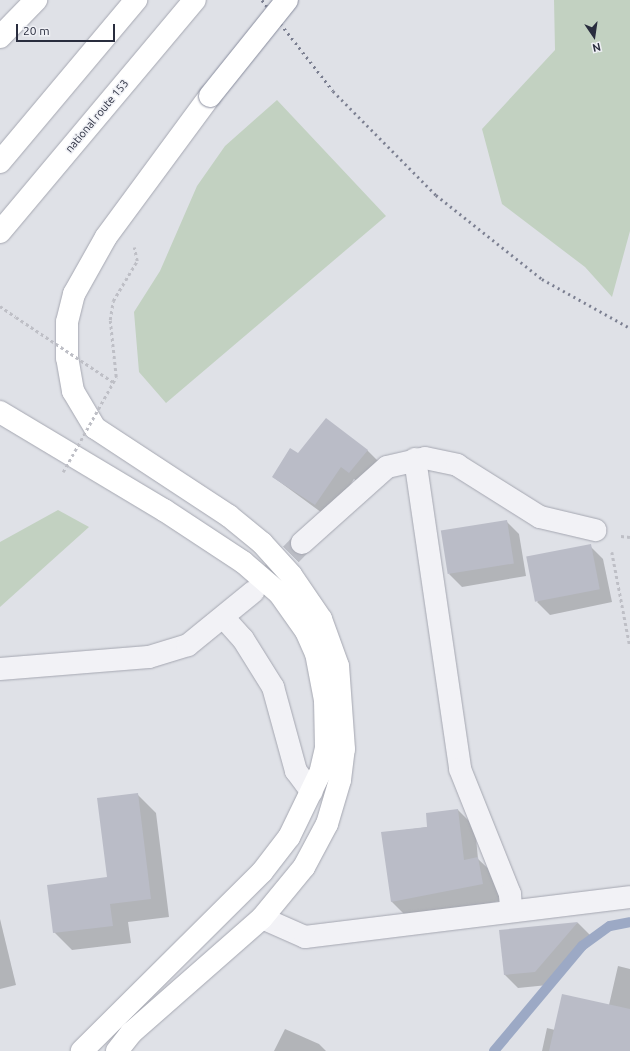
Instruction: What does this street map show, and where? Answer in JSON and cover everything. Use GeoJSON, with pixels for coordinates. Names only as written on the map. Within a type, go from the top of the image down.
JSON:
{"type":"FeatureCollection","features":[{"type":"Feature","properties":{"kind":"highway"},"geometry":{"type":"LineString","coordinates":[[0,37],[36,0]]}},
{"type":"Feature","properties":{"kind":"highway","name":"national route 153"},"geometry":{"type":"LineString","coordinates":[[0,232],[164,34],[195,0]]}},
{"type":"Feature","properties":{"kind":"highway"},"geometry":{"type":"LineString","coordinates":[[117,1051],[131,1033],[262,918],[304,867],[327,824],[340,780],[344,749],[338,666],[321,619],[291,575],[262,543],[229,516],[95,428],[73,391],[67,358],[67,322],[74,294],[106,237],[210,96],[287,0]]}},
{"type":"Feature","properties":{"kind":"highway"},"geometry":{"type":"LineString","coordinates":[[0,162],[132,4]]}},
{"type":"Feature","properties":{"kind":"highway"},"geometry":{"type":"LineString","coordinates":[[0,412],[243,562],[288,603],[316,653],[325,700],[326,748],[312,792],[288,837],[262,872],[82,1051]]}},
{"type":"Feature","properties":{"kind":"street"},"geometry":{"type":"LineString","coordinates":[[415,459],[460,769],[510,894],[511,910]]}},
{"type":"Feature","properties":{"kind":"street"},"geometry":{"type":"LineString","coordinates":[[302,543],[387,467],[415,459],[457,465],[540,517],[595,530]]}},
{"type":"Feature","properties":{"kind":"street"},"geometry":{"type":"LineString","coordinates":[[0,669],[149,657],[188,645],[224,618],[253,592]]}},
{"type":"Feature","properties":{"kind":"street"},"geometry":{"type":"LineString","coordinates":[[224,618],[243,639],[273,687],[296,771],[312,792]]}},
{"type":"Feature","properties":{"kind":"street"},"geometry":{"type":"LineString","coordinates":[[262,918],[305,937],[511,910],[630,897]]}},
{"type":"Feature","properties":{"kind":"path"},"geometry":{"type":"LineString","coordinates":[[63,472],[116,377],[110,320],[113,301],[137,261],[133,240]]}},
{"type":"Feature","properties":{"kind":"path"},"geometry":{"type":"LineString","coordinates":[[0,306],[113,382]]}},
{"type":"Feature","properties":{"kind":"path"},"geometry":{"type":"LineString","coordinates":[[611,548],[630,646]]}},
{"type":"Feature","properties":{"kind":"green space"},"geometry":{"type":"Polygon","coordinates":[[[554,0],[630,0],[630,231],[612,297],[585,267],[502,204],[482,129],[555,50],[554,0]]]}},
{"type":"Feature","properties":{"kind":"green space"},"geometry":{"type":"Polygon","coordinates":[[[277,100],[386,216],[166,403],[139,372],[134,312],[160,271],[197,186],[225,146],[277,100]]]}},
{"type":"Feature","properties":{"kind":"green space"},"geometry":{"type":"Polygon","coordinates":[[[58,510],[89,527],[0,607],[0,542],[58,510]]]}},
{"type":"Feature","properties":{"kind":"building"},"geometry":{"type":"Polygon","coordinates":[[[326,418],[368,450],[349,473],[341,467],[315,505],[272,477],[290,448],[298,453],[326,418]]]}},
{"type":"Feature","properties":{"kind":"building"},"geometry":{"type":"Polygon","coordinates":[[[507,520],[514,563],[448,574],[441,530],[507,520]]]}},
{"type":"Feature","properties":{"kind":"building"},"geometry":{"type":"Polygon","coordinates":[[[591,544],[600,589],[535,602],[526,557],[591,544]]]}},
{"type":"Feature","properties":{"kind":"building"},"geometry":{"type":"Polygon","coordinates":[[[138,793],[151,899],[110,904],[113,926],[53,933],[47,885],[107,877],[97,798],[138,793]]]}},
{"type":"Feature","properties":{"kind":"building"},"geometry":{"type":"Polygon","coordinates":[[[458,809],[464,860],[478,857],[483,884],[391,902],[381,832],[427,827],[426,813],[458,809]]]}},
{"type":"Feature","properties":{"kind":"building"},"geometry":{"type":"Polygon","coordinates":[[[578,922],[535,972],[504,975],[499,930],[578,922]]]}},
{"type":"Feature","properties":{"kind":"building"},"geometry":{"type":"Polygon","coordinates":[[[562,994],[630,1009],[630,1051],[549,1051],[562,994]]]}},
{"type":"Feature","properties":{"kind":"waterway"},"geometry":{"type":"LineString","coordinates":[[494,1051],[582,946],[610,926],[630,922]]}},
{"type":"Feature","properties":{"kind":"tunnel"},"geometry":{"type":"LineString","coordinates":[[268,578],[302,543]]}},
{"type":"Feature","properties":{"kind":"railway"},"geometry":{"type":"LineString","coordinates":[[262,0],[333,91],[436,195],[542,279],[630,328]]}}]}
